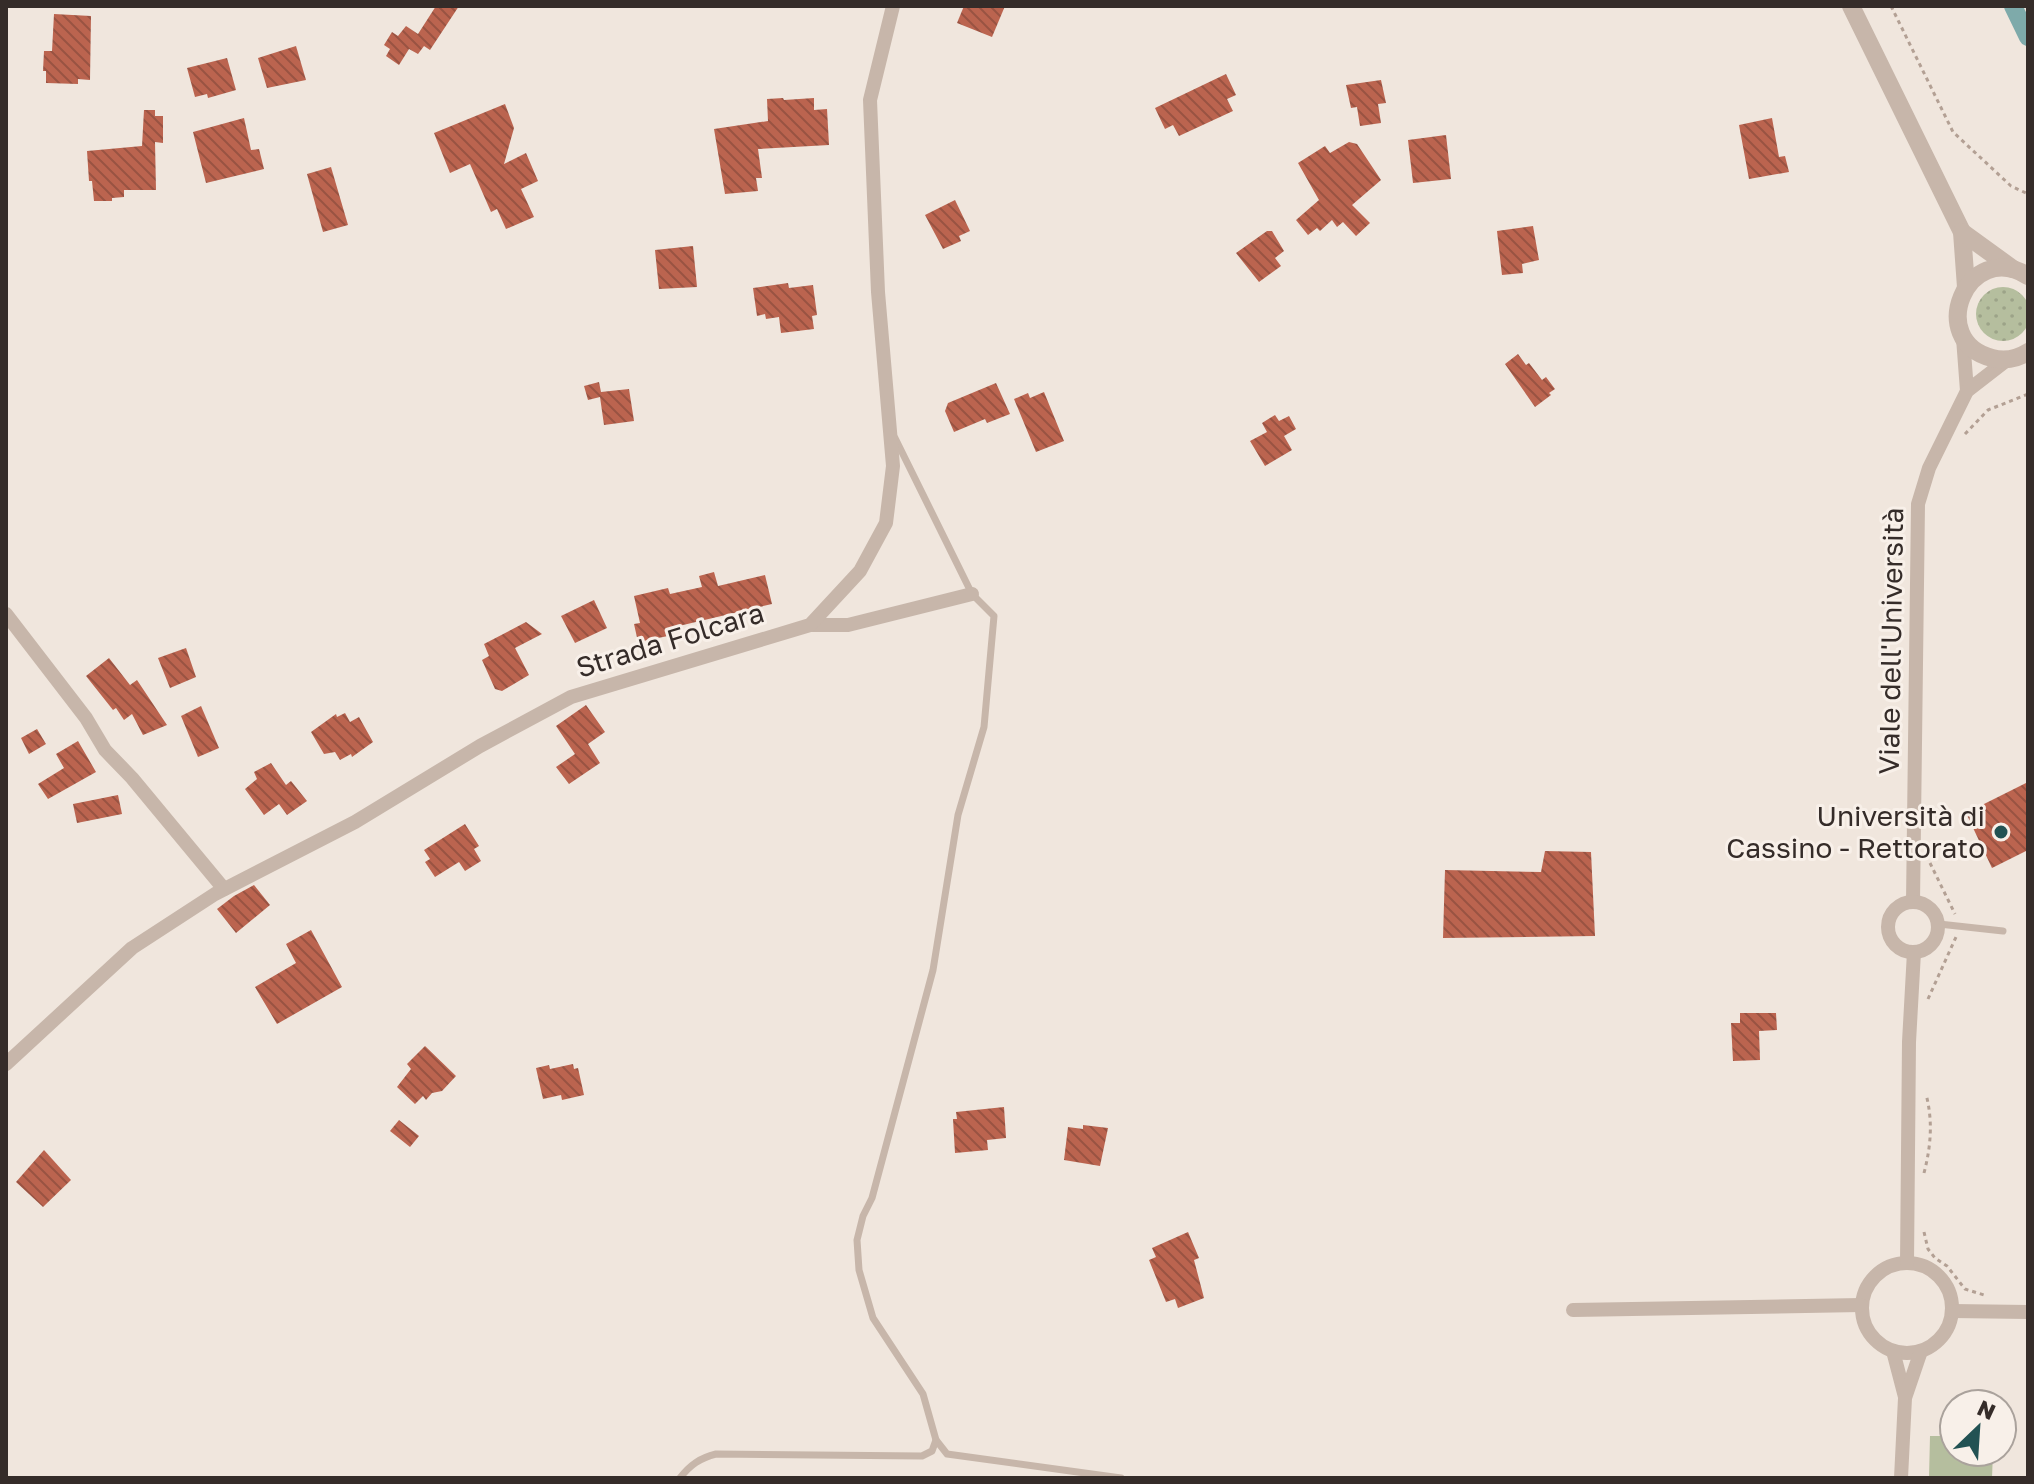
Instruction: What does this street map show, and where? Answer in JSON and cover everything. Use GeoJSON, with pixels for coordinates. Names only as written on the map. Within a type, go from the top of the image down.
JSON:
{"type":"FeatureCollection","features":[{"type":"Feature","properties":{"kind":"street","name":"Strada Folcara"},"geometry":{"type":"LineString","coordinates":[[6,1064],[132,948],[224,889],[355,822],[480,746],[571,697],[810,625],[860,571],[886,523],[893,466],[878,292],[870,100],[893,6]]}},
{"type":"Feature","properties":{"kind":"street"},"geometry":{"type":"LineString","coordinates":[[1851,6],[1962,232],[1966,287]]}},
{"type":"Feature","properties":{"kind":"street"},"geometry":{"type":"LineString","coordinates":[[1962,232],[2021,273]]}},
{"type":"Feature","properties":{"kind":"street"},"geometry":{"type":"LineString","coordinates":[[1967,391],[1963,338],[1957,312],[1959,298],[1966,287],[1987,271],[2000,268],[2021,273]]}},
{"type":"Feature","properties":{"kind":"street"},"geometry":{"type":"LineString","coordinates":[[1963,338],[1983,355],[2021,359]]}},
{"type":"Feature","properties":{"kind":"street","name":"Viale dell'Università"},"geometry":{"type":"LineString","coordinates":[[1913,902],[1918,504],[1929,468],[1967,391],[2021,359]]}},
{"type":"Feature","properties":{"kind":"street"},"geometry":{"type":"LineString","coordinates":[[810,625],[848,625],[972,594]]}},
{"type":"Feature","properties":{"kind":"street"},"geometry":{"type":"LineString","coordinates":[[6,614],[86,718],[105,750],[224,889]]}},
{"type":"Feature","properties":{"kind":"street"},"geometry":{"type":"LineString","coordinates":[[1913,902],[1930,908],[1939,924],[1938,933],[1929,947],[1914,952],[1899,948],[1888,927],[1898,907],[1913,902]]}},
{"type":"Feature","properties":{"kind":"street"},"geometry":{"type":"LineString","coordinates":[[1907,1263],[1909,1042],[1914,952]]}},
{"type":"Feature","properties":{"kind":"street"},"geometry":{"type":"LineString","coordinates":[[1907,1263],[1919,1264],[1940,1277],[1947,1287],[1952,1311],[1943,1336],[1921,1351],[1908,1354],[1879,1345],[1869,1334],[1861,1305],[1871,1280],[1893,1265],[1907,1263]]}},
{"type":"Feature","properties":{"kind":"street"},"geometry":{"type":"LineString","coordinates":[[1573,1310],[1861,1305]]}},
{"type":"Feature","properties":{"kind":"street"},"geometry":{"type":"LineString","coordinates":[[1952,1311],[2028,1312]]}},
{"type":"Feature","properties":{"kind":"street"},"geometry":{"type":"LineString","coordinates":[[1893,1351],[1905,1398]]}},
{"type":"Feature","properties":{"kind":"street"},"geometry":{"type":"LineString","coordinates":[[1901,1478],[1905,1398],[1921,1351]]}},
{"type":"Feature","properties":{"kind":"lane"},"geometry":{"type":"LineString","coordinates":[[890,429],[972,594],[994,616],[984,727],[958,815],[933,970],[872,1198],[863,1216],[857,1240],[859,1270],[873,1318],[923,1394],[936,1440],[947,1454],[1121,1478]]}},
{"type":"Feature","properties":{"kind":"lane"},"geometry":{"type":"LineString","coordinates":[[1939,924],[2003,931]]}},
{"type":"Feature","properties":{"kind":"lane"},"geometry":{"type":"LineString","coordinates":[[680,1478],[687,1468],[702,1458],[716,1454],[922,1456],[932,1451],[936,1440]]}},
{"type":"Feature","properties":{"kind":"path"},"geometry":{"type":"LineString","coordinates":[[1891,6],[1953,132],[2011,186],[2028,194]]}},
{"type":"Feature","properties":{"kind":"path"},"geometry":{"type":"LineString","coordinates":[[1960,440],[1988,410],[2028,394]]}},
{"type":"Feature","properties":{"kind":"path"},"geometry":{"type":"LineString","coordinates":[[1930,850],[1930,864],[1956,917]]}},
{"type":"Feature","properties":{"kind":"path"},"geometry":{"type":"LineString","coordinates":[[1925,1005],[1956,941]]}},
{"type":"Feature","properties":{"kind":"path"},"geometry":{"type":"LineString","coordinates":[[1922,1181],[1930,1144],[1931,1121],[1925,1092]]}},
{"type":"Feature","properties":{"kind":"path"},"geometry":{"type":"LineString","coordinates":[[1923,1224],[1928,1249],[1947,1266],[1965,1289],[1994,1296]]}},
{"type":"Feature","properties":{"kind":"green space"},"geometry":{"type":"Polygon","coordinates":[[[2003,287],[2022,295],[2030,314],[2022,333],[2003,341],[1984,333],[1976,314],[1984,295],[2003,287]]]}},
{"type":"Feature","properties":{"kind":"green space"},"geometry":{"type":"Polygon","coordinates":[[[1930,1436],[1938,1436],[1938,1468],[1992,1468],[1992,1478],[1929,1478],[1930,1436]]]}},
{"type":"Feature","properties":{"kind":"building"},"geometry":{"type":"Polygon","coordinates":[[[436,6],[459,6],[430,50],[424,46],[418,54],[409,49],[399,65],[386,56],[390,49],[384,45],[392,32],[398,36],[406,26],[418,34],[436,6]]]}},
{"type":"Feature","properties":{"kind":"building"},"geometry":{"type":"Polygon","coordinates":[[[964,6],[1005,6],[992,37],[957,23],[964,6]]]}},
{"type":"Feature","properties":{"kind":"building"},"geometry":{"type":"Polygon","coordinates":[[[54,14],[91,16],[90,80],[78,79],[78,84],[46,83],[44,51],[52,51],[54,14]]]}},
{"type":"Feature","properties":{"kind":"building"},"geometry":{"type":"Polygon","coordinates":[[[296,46],[306,80],[267,88],[258,58],[296,46]]]}},
{"type":"Feature","properties":{"kind":"building"},"geometry":{"type":"Polygon","coordinates":[[[227,58],[236,90],[208,98],[207,94],[195,97],[187,68],[227,58]]]}},
{"type":"Feature","properties":{"kind":"building"},"geometry":{"type":"Polygon","coordinates":[[[1226,74],[1236,95],[1227,99],[1233,111],[1179,136],[1173,125],[1165,129],[1155,108],[1226,74]]]}},
{"type":"Feature","properties":{"kind":"building"},"geometry":{"type":"Polygon","coordinates":[[[1381,80],[1386,103],[1378,104],[1381,123],[1360,126],[1357,107],[1351,108],[1346,85],[1381,80]]]}},
{"type":"Feature","properties":{"kind":"building"},"geometry":{"type":"Polygon","coordinates":[[[814,98],[814,110],[827,109],[829,145],[758,149],[762,178],[756,178],[758,191],[725,194],[714,129],[768,121],[767,99],[814,98]]]}},
{"type":"Feature","properties":{"kind":"building"},"geometry":{"type":"Polygon","coordinates":[[[505,104],[514,128],[504,164],[526,153],[538,181],[521,189],[534,217],[506,229],[497,209],[491,212],[470,164],[450,173],[434,133],[505,104]]]}},
{"type":"Feature","properties":{"kind":"building"},"geometry":{"type":"Polygon","coordinates":[[[144,110],[155,110],[155,116],[163,116],[163,143],[155,142],[156,190],[124,190],[124,197],[94,201],[87,151],[142,146],[144,110]]]}},
{"type":"Feature","properties":{"kind":"building"},"geometry":{"type":"Polygon","coordinates":[[[244,118],[251,150],[259,149],[264,169],[206,183],[193,132],[244,118]]]}},
{"type":"Feature","properties":{"kind":"building"},"geometry":{"type":"Polygon","coordinates":[[[1772,118],[1779,157],[1785,156],[1789,172],[1749,179],[1739,125],[1772,118]]]}},
{"type":"Feature","properties":{"kind":"building"},"geometry":{"type":"Polygon","coordinates":[[[1446,135],[1451,179],[1413,183],[1408,140],[1446,135]]]}},
{"type":"Feature","properties":{"kind":"building"},"geometry":{"type":"Polygon","coordinates":[[[1349,142],[1357,144],[1381,180],[1352,205],[1370,223],[1356,236],[1343,222],[1337,227],[1332,220],[1320,231],[1317,228],[1308,235],[1296,220],[1319,200],[1298,163],[1325,146],[1330,153],[1349,142]]]}},
{"type":"Feature","properties":{"kind":"building"},"geometry":{"type":"Polygon","coordinates":[[[331,167],[348,225],[323,232],[307,174],[331,167]]]}},
{"type":"Feature","properties":{"kind":"building"},"geometry":{"type":"Polygon","coordinates":[[[955,200],[970,231],[959,236],[961,241],[943,249],[925,215],[955,200]]]}},
{"type":"Feature","properties":{"kind":"building"},"geometry":{"type":"Polygon","coordinates":[[[1533,226],[1539,260],[1522,264],[1523,273],[1502,275],[1497,231],[1533,226]]]}},
{"type":"Feature","properties":{"kind":"building"},"geometry":{"type":"Polygon","coordinates":[[[1267,231],[1272,231],[1284,251],[1275,258],[1281,266],[1259,282],[1236,253],[1267,231]]]}},
{"type":"Feature","properties":{"kind":"building"},"geometry":{"type":"Polygon","coordinates":[[[693,246],[697,287],[659,289],[655,250],[693,246]]]}},
{"type":"Feature","properties":{"kind":"building"},"geometry":{"type":"Polygon","coordinates":[[[788,283],[789,288],[813,285],[817,315],[812,316],[814,329],[781,333],[779,317],[766,319],[765,314],[757,316],[753,288],[788,283]]]}},
{"type":"Feature","properties":{"kind":"building"},"geometry":{"type":"Polygon","coordinates":[[[1518,354],[1542,380],[1546,377],[1555,389],[1535,407],[1505,364],[1518,354]]]}},
{"type":"Feature","properties":{"kind":"building"},"geometry":{"type":"Polygon","coordinates":[[[599,382],[601,392],[629,389],[634,421],[604,425],[600,397],[588,400],[584,386],[599,382]]]}},
{"type":"Feature","properties":{"kind":"building"},"geometry":{"type":"Polygon","coordinates":[[[996,383],[1010,414],[987,423],[985,419],[954,432],[945,411],[948,403],[996,383]]]}},
{"type":"Feature","properties":{"kind":"building"},"geometry":{"type":"Polygon","coordinates":[[[1044,392],[1064,441],[1036,452],[1014,399],[1028,393],[1030,398],[1044,392]]]}},
{"type":"Feature","properties":{"kind":"building"},"geometry":{"type":"Polygon","coordinates":[[[1275,415],[1279,421],[1289,416],[1296,429],[1284,436],[1292,450],[1265,466],[1250,441],[1267,432],[1262,423],[1275,415]]]}},
{"type":"Feature","properties":{"kind":"building"},"geometry":{"type":"Polygon","coordinates":[[[714,572],[718,586],[765,575],[772,604],[666,629],[668,636],[638,642],[634,624],[640,623],[634,596],[668,588],[670,594],[702,587],[699,576],[714,572]]]}},
{"type":"Feature","properties":{"kind":"building"},"geometry":{"type":"Polygon","coordinates":[[[594,600],[607,628],[575,643],[561,616],[594,600]]]}},
{"type":"Feature","properties":{"kind":"building"},"geometry":{"type":"Polygon","coordinates":[[[526,622],[542,634],[515,648],[529,675],[502,691],[495,689],[482,660],[489,656],[484,644],[526,622]]]}},
{"type":"Feature","properties":{"kind":"building"},"geometry":{"type":"Polygon","coordinates":[[[186,648],[196,677],[170,688],[158,658],[186,648]]]}},
{"type":"Feature","properties":{"kind":"building"},"geometry":{"type":"Polygon","coordinates":[[[109,658],[130,685],[137,680],[167,725],[143,735],[132,714],[124,720],[116,708],[113,710],[86,676],[109,658]]]}},
{"type":"Feature","properties":{"kind":"building"},"geometry":{"type":"Polygon","coordinates":[[[586,705],[605,732],[588,744],[600,763],[569,784],[556,767],[575,754],[556,726],[586,705]]]}},
{"type":"Feature","properties":{"kind":"building"},"geometry":{"type":"Polygon","coordinates":[[[201,706],[219,748],[198,757],[181,716],[201,706]]]}},
{"type":"Feature","properties":{"kind":"building"},"geometry":{"type":"Polygon","coordinates":[[[345,713],[350,722],[359,717],[373,742],[352,757],[351,754],[340,760],[335,752],[324,754],[311,732],[336,714],[337,717],[345,713]]]}},
{"type":"Feature","properties":{"kind":"building"},"geometry":{"type":"Polygon","coordinates":[[[37,729],[46,744],[29,754],[21,738],[37,729]]]}},
{"type":"Feature","properties":{"kind":"building"},"geometry":{"type":"Polygon","coordinates":[[[78,741],[96,772],[48,799],[38,784],[64,768],[56,754],[78,741]]]}},
{"type":"Feature","properties":{"kind":"building"},"geometry":{"type":"Polygon","coordinates":[[[271,763],[286,785],[291,781],[307,801],[287,815],[279,804],[264,815],[245,789],[257,779],[254,772],[271,763]]]}},
{"type":"Feature","properties":{"kind":"building","name":"Università di Cassino - Rettorato"},"geometry":{"type":"Polygon","coordinates":[[[2028,782],[2028,850],[1992,868],[1966,813],[2028,782]]]}},
{"type":"Feature","properties":{"kind":"building"},"geometry":{"type":"Polygon","coordinates":[[[118,795],[122,814],[77,823],[73,804],[118,795]]]}},
{"type":"Feature","properties":{"kind":"building"},"geometry":{"type":"Polygon","coordinates":[[[465,824],[479,846],[474,849],[481,861],[465,871],[459,862],[435,877],[425,862],[430,859],[424,850],[465,824]]]}},
{"type":"Feature","properties":{"kind":"building"},"geometry":{"type":"Polygon","coordinates":[[[1545,851],[1591,852],[1595,936],[1443,938],[1445,870],[1541,872],[1545,851]]]}},
{"type":"Feature","properties":{"kind":"building"},"geometry":{"type":"Polygon","coordinates":[[[254,885],[270,905],[236,933],[217,909],[254,885]]]}},
{"type":"Feature","properties":{"kind":"building"},"geometry":{"type":"Polygon","coordinates":[[[311,930],[342,987],[277,1024],[255,987],[296,963],[286,944],[311,930]]]}},
{"type":"Feature","properties":{"kind":"building"},"geometry":{"type":"Polygon","coordinates":[[[1740,1013],[1776,1013],[1777,1030],[1759,1031],[1760,1060],[1733,1061],[1731,1023],[1740,1023],[1740,1013]]]}},
{"type":"Feature","properties":{"kind":"building"},"geometry":{"type":"Polygon","coordinates":[[[425,1046],[456,1076],[442,1091],[432,1093],[426,1100],[423,1096],[415,1104],[397,1087],[411,1069],[407,1064],[425,1046]]]}},
{"type":"Feature","properties":{"kind":"building"},"geometry":{"type":"Polygon","coordinates":[[[573,1064],[574,1069],[578,1068],[584,1095],[562,1100],[561,1095],[543,1099],[536,1068],[549,1065],[550,1069],[573,1064]]]}},
{"type":"Feature","properties":{"kind":"building"},"geometry":{"type":"Polygon","coordinates":[[[1004,1107],[1006,1138],[987,1140],[988,1150],[955,1153],[953,1119],[957,1119],[956,1112],[1004,1107]]]}},
{"type":"Feature","properties":{"kind":"building"},"geometry":{"type":"Polygon","coordinates":[[[399,1120],[419,1136],[410,1147],[390,1131],[399,1120]]]}},
{"type":"Feature","properties":{"kind":"building"},"geometry":{"type":"Polygon","coordinates":[[[1083,1125],[1108,1128],[1100,1166],[1064,1160],[1068,1127],[1083,1129],[1083,1125]]]}},
{"type":"Feature","properties":{"kind":"building"},"geometry":{"type":"Polygon","coordinates":[[[44,1150],[71,1180],[43,1207],[16,1182],[44,1150]]]}},
{"type":"Feature","properties":{"kind":"building"},"geometry":{"type":"Polygon","coordinates":[[[1188,1232],[1199,1258],[1194,1260],[1204,1298],[1178,1308],[1175,1299],[1166,1302],[1149,1260],[1156,1257],[1152,1248],[1188,1232]]]}},
{"type":"Feature","properties":{"kind":"waterway"},"geometry":{"type":"LineString","coordinates":[[2013,6],[2028,37]]}},
{"type":"Feature","properties":{"kind":"place","name":"Università di Cassino - Rettorato"},"geometry":{"type":"Point","coordinates":[2001,832]}}]}
